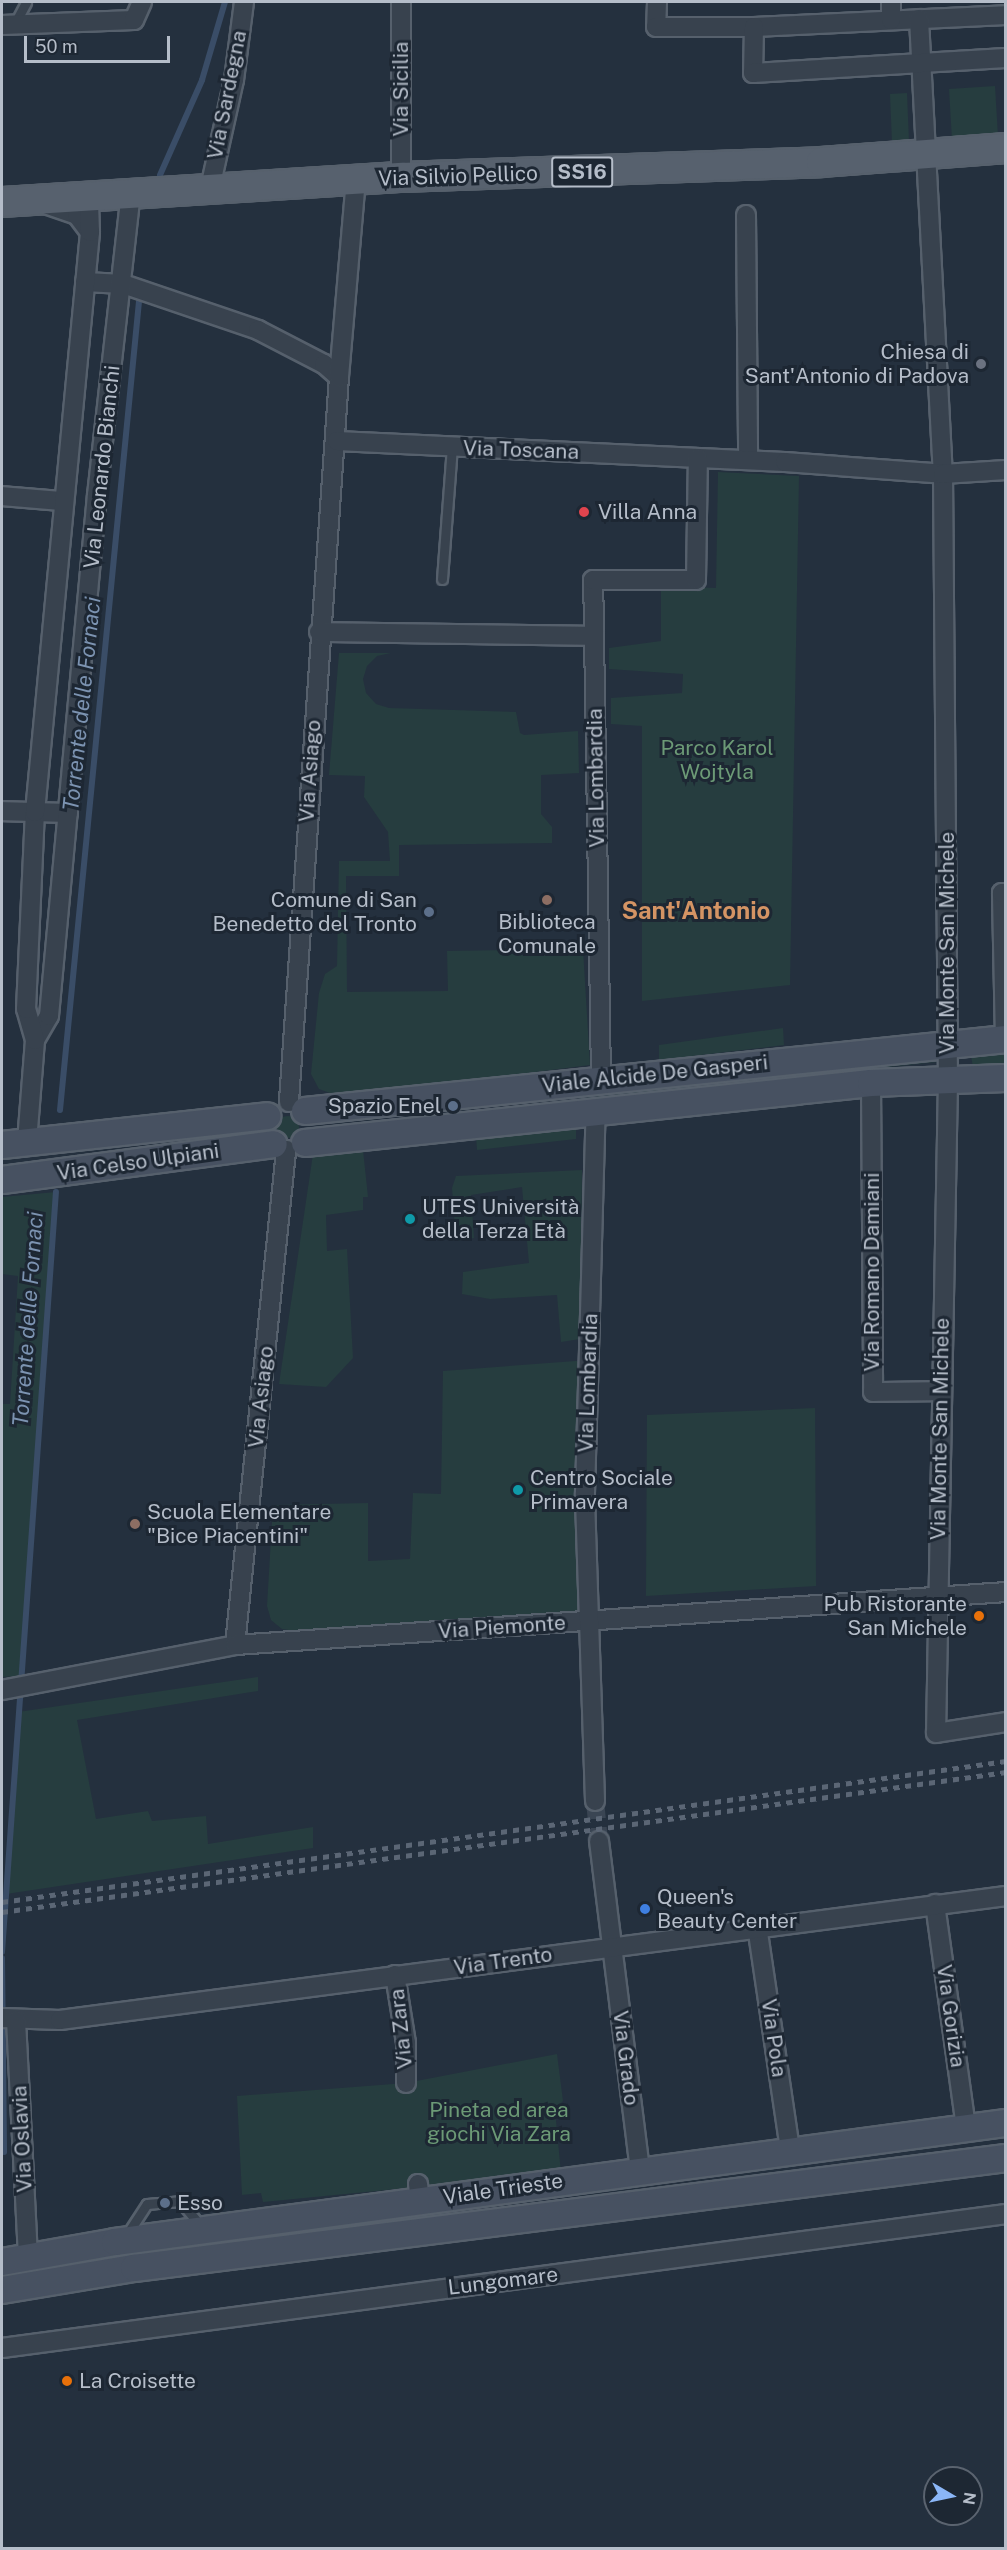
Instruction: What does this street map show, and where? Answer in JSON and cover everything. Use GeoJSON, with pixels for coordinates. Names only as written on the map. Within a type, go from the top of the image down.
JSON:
{"type":"FeatureCollection","features":[{"type":"Feature","properties":{"kind":"main road","name":"Via Silvio Pellico"},"geometry":{"type":"LineString","coordinates":[[89,196],[401,177],[738,166],[1005,148]]}},
{"type":"Feature","properties":{"kind":"main road","name":"SS16"},"geometry":{"type":"LineString","coordinates":[[2,202],[89,196]]}},
{"type":"Feature","properties":{"kind":"street"},"geometry":{"type":"LineString","coordinates":[[8,25],[134,20],[142,2]]}},
{"type":"Feature","properties":{"kind":"street","name":"Via Sardegna"},"geometry":{"type":"LineString","coordinates":[[210,188],[234,80],[244,2]]}},
{"type":"Feature","properties":{"kind":"street","name":"Via Sicilia"},"geometry":{"type":"LineString","coordinates":[[401,2],[401,177]]}},
{"type":"Feature","properties":{"kind":"street"},"geometry":{"type":"LineString","coordinates":[[657,2],[656,27],[754,27],[891,21],[919,19],[973,9],[1005,15]]}},
{"type":"Feature","properties":{"kind":"street"},"geometry":{"type":"LineString","coordinates":[[891,2],[891,21]]}},
{"type":"Feature","properties":{"kind":"street","name":"Via Monte San Michele"},"geometry":{"type":"LineString","coordinates":[[919,19],[943,474],[948,1080],[936,1597],[936,1733],[1005,1722]]}},
{"type":"Feature","properties":{"kind":"street"},"geometry":{"type":"LineString","coordinates":[[754,27],[753,73],[1005,58]]}},
{"type":"Feature","properties":{"kind":"street"},"geometry":{"type":"LineString","coordinates":[[337,441],[339,377],[356,180]]}},
{"type":"Feature","properties":{"kind":"street","name":"Via Leonardo Bianchi"},"geometry":{"type":"LineString","coordinates":[[35,1040],[49,1016],[96,495],[123,284],[131,192]]}},
{"type":"Feature","properties":{"kind":"street","name":"Via Leonardo Bianchi"},"geometry":{"type":"LineString","coordinates":[[27,1142],[35,1040],[26,1009],[35,812],[61,501],[90,232],[89,196]]}},
{"type":"Feature","properties":{"kind":"street"},"geometry":{"type":"LineString","coordinates":[[2,202],[51,205],[77,216],[90,232]]}},
{"type":"Feature","properties":{"kind":"street"},"geometry":{"type":"LineString","coordinates":[[746,215],[748,460]]}},
{"type":"Feature","properties":{"kind":"street"},"geometry":{"type":"LineString","coordinates":[[85,282],[123,284],[258,330],[324,364],[339,377]]}},
{"type":"Feature","properties":{"kind":"street","name":"Via Toscana"},"geometry":{"type":"LineString","coordinates":[[337,441],[748,460],[943,474],[1005,470]]}},
{"type":"Feature","properties":{"kind":"street","name":"Via Asiago"},"geometry":{"type":"LineString","coordinates":[[297,1107],[319,632],[337,441]]}},
{"type":"Feature","properties":{"kind":"street","name":"Via Lombardia"},"geometry":{"type":"LineString","coordinates":[[601,1079],[593,580],[696,580],[698,458]]}},
{"type":"Feature","properties":{"kind":"street"},"geometry":{"type":"LineString","coordinates":[[2,496],[61,501]]}},
{"type":"Feature","properties":{"kind":"street"},"geometry":{"type":"LineString","coordinates":[[319,632],[594,636]]}},
{"type":"Feature","properties":{"kind":"street"},"geometry":{"type":"LineString","coordinates":[[2,811],[68,813]]}},
{"type":"Feature","properties":{"kind":"street"},"geometry":{"type":"LineString","coordinates":[[1005,893],[1002,893],[1005,1039]]}},
{"type":"Feature","properties":{"kind":"street","name":"Viale Alcide De Gasperi"},"geometry":{"type":"LineString","coordinates":[[297,1107],[1005,1039]]}},
{"type":"Feature","properties":{"kind":"street","name":"Viale Alcide De Gasperi"},"geometry":{"type":"LineString","coordinates":[[288,1146],[596,1109],[871,1083],[1005,1078]]}},
{"type":"Feature","properties":{"kind":"street","name":"Via Romano Damiani"},"geometry":{"type":"LineString","coordinates":[[871,1083],[873,1392],[941,1391]]}},
{"type":"Feature","properties":{"kind":"street"},"geometry":{"type":"LineString","coordinates":[[277,1106],[297,1107],[311,1125],[288,1146],[265,1131],[267,1116],[277,1106]]}},
{"type":"Feature","properties":{"kind":"street","name":"Via Lombardia"},"geometry":{"type":"LineString","coordinates":[[595,1801],[585,1493],[596,1109]]}},
{"type":"Feature","properties":{"kind":"street","name":"Via Celso Ulpiani"},"geometry":{"type":"LineString","coordinates":[[2,1144],[267,1116]]}},
{"type":"Feature","properties":{"kind":"street","name":"Via Asiago"},"geometry":{"type":"LineString","coordinates":[[235,1645],[288,1146]]}},
{"type":"Feature","properties":{"kind":"street","name":"Via Celso Ulpiani"},"geometry":{"type":"LineString","coordinates":[[2,1180],[288,1146]]}},
{"type":"Feature","properties":{"kind":"street","name":"Via Piemonte"},"geometry":{"type":"LineString","coordinates":[[2,1690],[235,1645],[1005,1592]]}},
{"type":"Feature","properties":{"kind":"street"},"geometry":{"type":"LineString","coordinates":[[599,1841],[612,1946]]}},
{"type":"Feature","properties":{"kind":"street","name":"Via Trento"},"geometry":{"type":"LineString","coordinates":[[9,2019],[60,2020],[757,1926],[1005,1896]]}},
{"type":"Feature","properties":{"kind":"street","name":"Via Gorizia"},"geometry":{"type":"LineString","coordinates":[[935,1904],[966,2127]]}},
{"type":"Feature","properties":{"kind":"street","name":"Via Pola"},"geometry":{"type":"LineString","coordinates":[[757,1926],[790,2149]]}},
{"type":"Feature","properties":{"kind":"street","name":"Via Grado"},"geometry":{"type":"LineString","coordinates":[[612,1946],[640,2169]]}},
{"type":"Feature","properties":{"kind":"street","name":"Via Zara"},"geometry":{"type":"LineString","coordinates":[[395,1975],[406,2043],[406,2084]]}},
{"type":"Feature","properties":{"kind":"street","name":"Via Oslavia"},"geometry":{"type":"LineString","coordinates":[[9,2019],[28,2258]]}},
{"type":"Feature","properties":{"kind":"street","name":"Viale Trieste"},"geometry":{"type":"LineString","coordinates":[[2,2262],[123,2241],[205,2230],[419,2192],[640,2169],[1005,2123]]}},
{"type":"Feature","properties":{"kind":"street","name":"Viale Trieste"},"geometry":{"type":"LineString","coordinates":[[2,2290],[146,2266],[1005,2158]]}},
{"type":"Feature","properties":{"kind":"street","name":"Lungomare"},"geometry":{"type":"LineString","coordinates":[[2,2348],[1005,2214]]}},
{"type":"Feature","properties":{"kind":"lane"},"geometry":{"type":"LineString","coordinates":[[8,25],[26,2]]}},
{"type":"Feature","properties":{"kind":"lane"},"geometry":{"type":"LineString","coordinates":[[442,579],[452,447]]}},
{"type":"Feature","properties":{"kind":"green space"},"geometry":{"type":"Polygon","coordinates":[[[995,86],[998,136],[952,140],[949,89],[995,86]]]}},
{"type":"Feature","properties":{"kind":"green space"},"geometry":{"type":"Polygon","coordinates":[[[907,93],[909,142],[892,143],[890,94],[907,93]]]}},
{"type":"Feature","properties":{"kind":"green space","name":"Parco Karol Wojtyla"},"geometry":{"type":"Polygon","coordinates":[[[718,472],[799,476],[790,985],[642,1001],[642,726],[611,724],[611,698],[682,693],[683,674],[609,669],[609,648],[661,641],[661,586],[716,588],[718,472]]]}},
{"type":"Feature","properties":{"kind":"green space"},"geometry":{"type":"Polygon","coordinates":[[[339,653],[391,653],[377,656],[367,666],[363,679],[366,693],[376,704],[389,708],[516,712],[520,733],[524,735],[578,731],[579,773],[541,775],[541,814],[552,827],[552,843],[399,845],[399,876],[346,876],[347,992],[448,991],[447,951],[583,949],[590,1065],[341,1097],[319,1089],[311,1074],[319,993],[325,974],[337,966],[339,861],[390,861],[388,832],[364,797],[365,776],[329,775],[339,653]]]}},
{"type":"Feature","properties":{"kind":"green space"},"geometry":{"type":"Polygon","coordinates":[[[783,1028],[784,1045],[659,1060],[659,1045],[783,1028]]]}},
{"type":"Feature","properties":{"kind":"green space"},"geometry":{"type":"Polygon","coordinates":[[[1005,1054],[1005,1065],[973,1067],[971,1056],[1005,1054]]]}},
{"type":"Feature","properties":{"kind":"green space"},"geometry":{"type":"Polygon","coordinates":[[[941,1057],[937,1062],[737,1082],[740,1075],[941,1057]]]}},
{"type":"Feature","properties":{"kind":"green space"},"geometry":{"type":"Polygon","coordinates":[[[688,1086],[681,1090],[344,1130],[338,1127],[688,1086]]]}},
{"type":"Feature","properties":{"kind":"green space"},"geometry":{"type":"Polygon","coordinates":[[[288,1116],[296,1119],[299,1127],[296,1135],[288,1138],[280,1135],[277,1127],[280,1119],[288,1116]]]}},
{"type":"Feature","properties":{"kind":"green space"},"geometry":{"type":"Polygon","coordinates":[[[576,1125],[576,1139],[477,1150],[476,1136],[576,1125]]]}},
{"type":"Feature","properties":{"kind":"green space"},"geometry":{"type":"Polygon","coordinates":[[[363,1150],[368,1197],[363,1197],[363,1210],[326,1215],[327,1251],[347,1249],[353,1358],[326,1387],[279,1384],[313,1154],[363,1150]]]}},
{"type":"Feature","properties":{"kind":"green space"},"geometry":{"type":"Polygon","coordinates":[[[582,1170],[580,1339],[561,1342],[557,1295],[490,1299],[462,1294],[463,1272],[529,1263],[522,1187],[471,1195],[474,1238],[456,1241],[452,1188],[456,1176],[582,1170]]]}},
{"type":"Feature","properties":{"kind":"green space"},"geometry":{"type":"Polygon","coordinates":[[[56,1192],[21,1676],[2,1677],[2,1404],[10,1404],[18,1276],[2,1274],[2,1197],[56,1192]]]}},
{"type":"Feature","properties":{"kind":"green space"},"geometry":{"type":"Polygon","coordinates":[[[589,1360],[581,1612],[295,1631],[282,1629],[271,1620],[267,1606],[273,1505],[368,1503],[368,1561],[410,1559],[413,1493],[441,1494],[443,1371],[589,1360]]]}},
{"type":"Feature","properties":{"kind":"green space"},"geometry":{"type":"Polygon","coordinates":[[[815,1408],[816,1586],[646,1596],[647,1415],[815,1408]]]}},
{"type":"Feature","properties":{"kind":"green space"},"geometry":{"type":"Polygon","coordinates":[[[258,1677],[258,1691],[77,1720],[96,1819],[148,1811],[152,1821],[206,1816],[208,1844],[313,1827],[313,1848],[6,1894],[18,1712],[258,1677]]]}},
{"type":"Feature","properties":{"kind":"green space","name":"Pineta ed area giochi Via Zara"},"geometry":{"type":"Polygon","coordinates":[[[557,2054],[563,2101],[555,2110],[561,2173],[263,2202],[261,2193],[242,2195],[237,2096],[406,2083],[557,2054]]]}},
{"type":"Feature","properties":{"kind":"waterway","name":"Torrente delle Fornaci"},"geometry":{"type":"LineString","coordinates":[[160,175],[202,80],[225,2]]}},
{"type":"Feature","properties":{"kind":"waterway","name":"Torrente delle Fornaci"},"geometry":{"type":"LineString","coordinates":[[60,1110],[139,302]]}},
{"type":"Feature","properties":{"kind":"waterway","name":"Torrente delle Fornaci"},"geometry":{"type":"LineString","coordinates":[[2,1952],[56,1192]]}},
{"type":"Feature","properties":{"kind":"waterway","name":"Torrente delle Fornaci"},"geometry":{"type":"LineString","coordinates":[[2,1958],[4,2152]]}},
{"type":"Feature","properties":{"kind":"tunnel"},"geometry":{"type":"LineString","coordinates":[[595,1801],[599,1841]]}},
{"type":"Feature","properties":{"kind":"railway"},"geometry":{"type":"LineString","coordinates":[[2,1902],[1006,1761]]}},
{"type":"Feature","properties":{"kind":"railway"},"geometry":{"type":"LineString","coordinates":[[2,1912],[1006,1772]]}},
{"type":"Feature","properties":{"kind":"place","name":"Chiesa di Sant'Antonio di Padova"},"geometry":{"type":"Point","coordinates":[981,364]}},
{"type":"Feature","properties":{"kind":"place","name":"Villa Anna"},"geometry":{"type":"Point","coordinates":[584,512]}},
{"type":"Feature","properties":{"kind":"place","name":"Biblioteca Comunale"},"geometry":{"type":"Point","coordinates":[547,900]}},
{"type":"Feature","properties":{"kind":"place","name":"Comune di San Benedetto del Tronto"},"geometry":{"type":"Point","coordinates":[429,912]}},
{"type":"Feature","properties":{"kind":"place","name":"Spazio Enel"},"geometry":{"type":"Point","coordinates":[453,1106]}},
{"type":"Feature","properties":{"kind":"place","name":"UTES Università della Terza Età"},"geometry":{"type":"Point","coordinates":[410,1219]}},
{"type":"Feature","properties":{"kind":"place","name":"Centro Sociale Primavera"},"geometry":{"type":"Point","coordinates":[518,1490]}},
{"type":"Feature","properties":{"kind":"place","name":"Scuola Elementare \"Bice Piacentini\""},"geometry":{"type":"Point","coordinates":[135,1524]}},
{"type":"Feature","properties":{"kind":"place","name":"Pub Ristorante San Michele"},"geometry":{"type":"Point","coordinates":[979,1616]}},
{"type":"Feature","properties":{"kind":"place","name":"Queen's Beauty Center"},"geometry":{"type":"Point","coordinates":[645,1909]}},
{"type":"Feature","properties":{"kind":"place","name":"Esso"},"geometry":{"type":"Point","coordinates":[165,2203]}},
{"type":"Feature","properties":{"kind":"place","name":"La Croisette"},"geometry":{"type":"Point","coordinates":[67,2381]}},
{"type":"Feature","properties":{"kind":"district","name":"Sant'Antonio"},"geometry":{"type":"Point","coordinates":[696,911]}}]}
